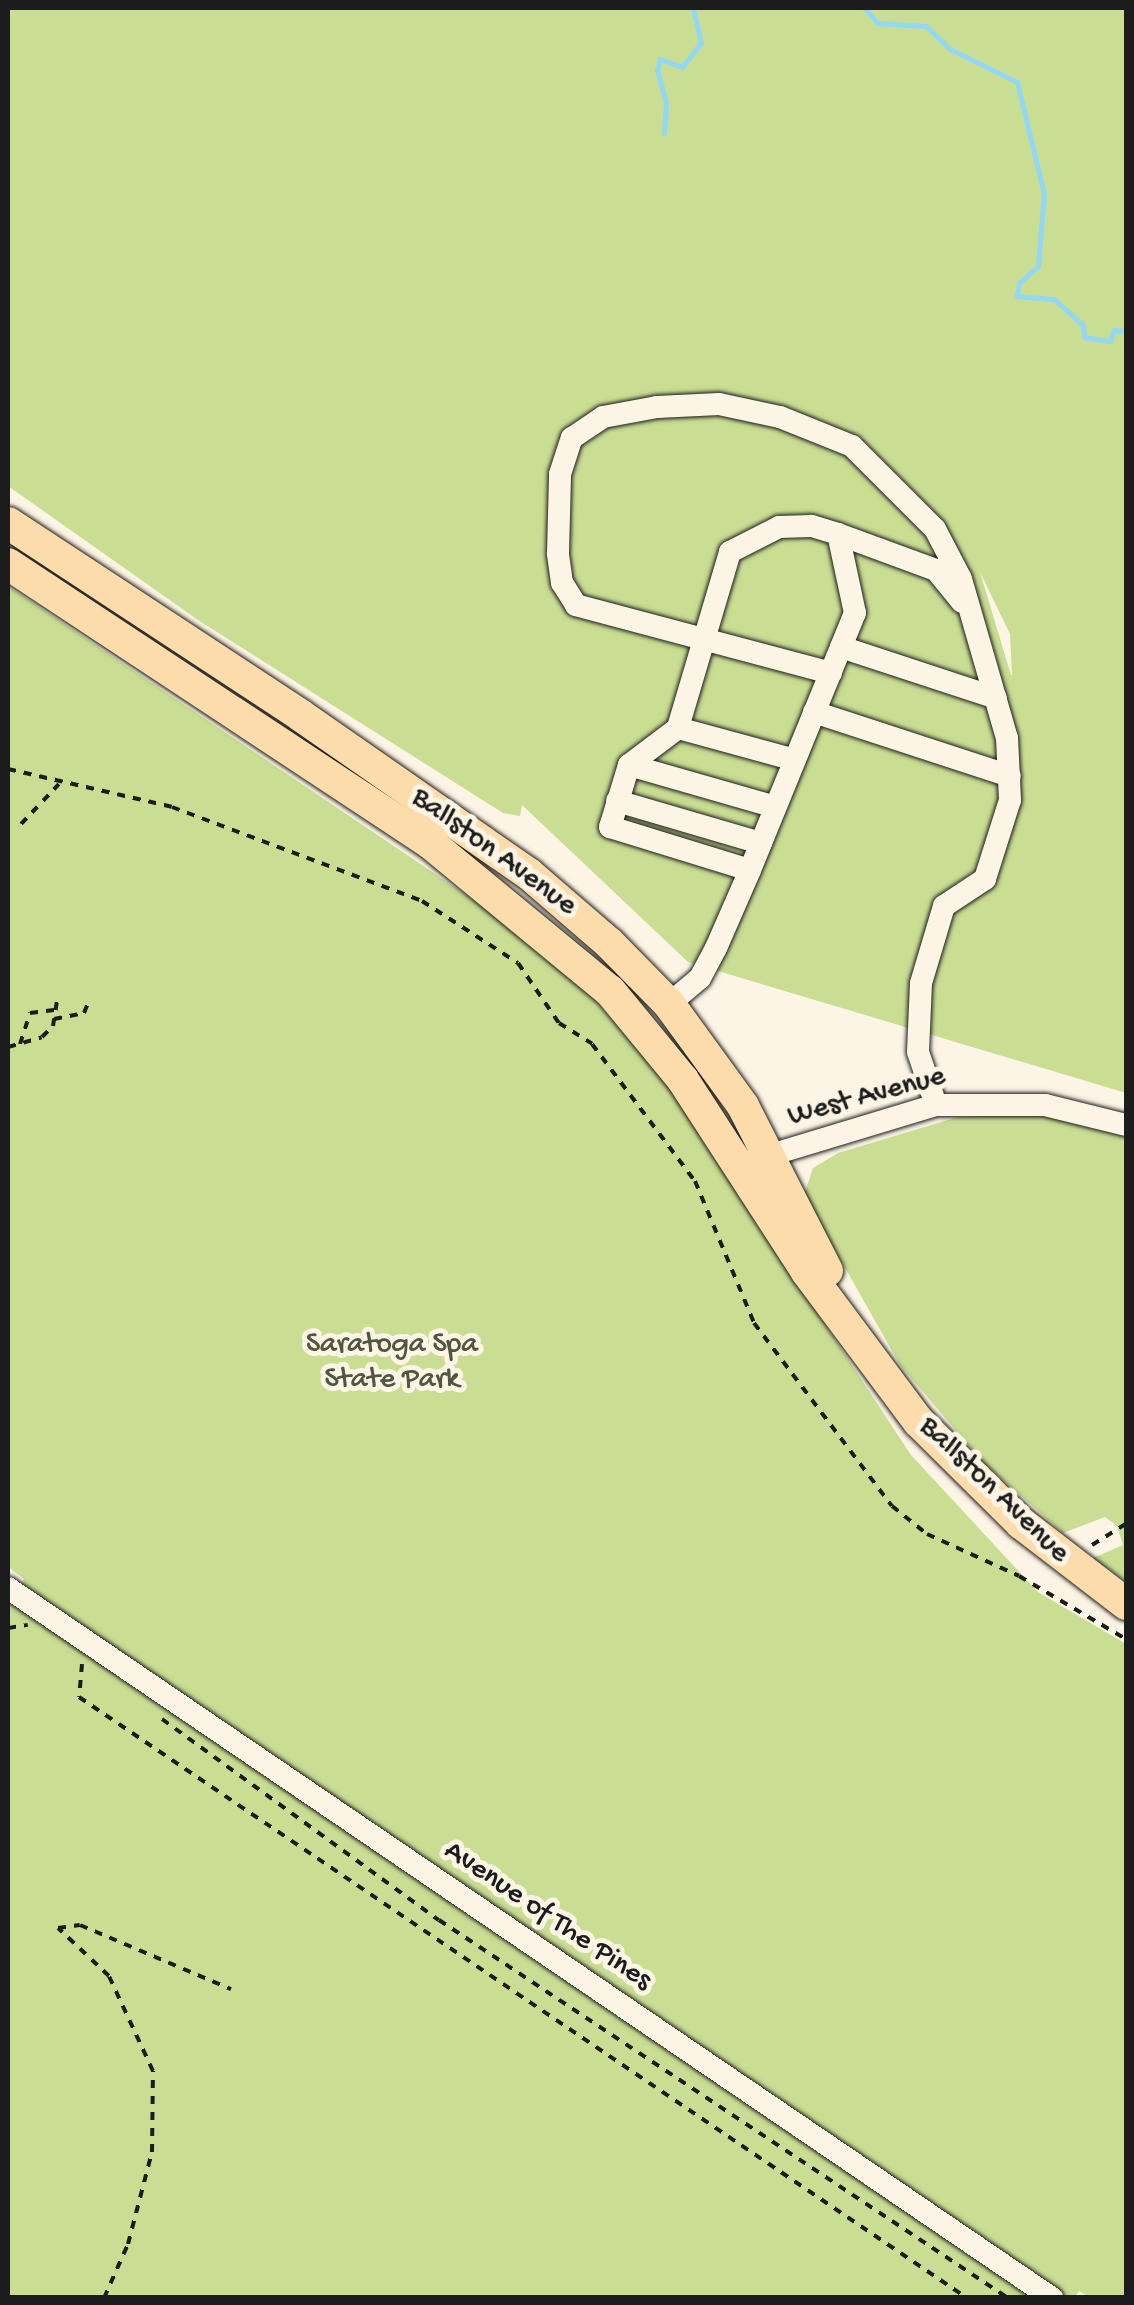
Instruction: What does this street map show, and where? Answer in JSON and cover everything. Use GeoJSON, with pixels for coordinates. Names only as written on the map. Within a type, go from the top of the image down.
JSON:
{"type":"FeatureCollection","features":[{"type":"Feature","properties":{"kind":"highway","name":"Ballston Avenue"},"geometry":{"type":"LineString","coordinates":[[8,523],[529,874],[669,1004],[743,1106],[755,1160]]}},
{"type":"Feature","properties":{"kind":"highway","name":"Ballston Avenue"},"geometry":{"type":"LineString","coordinates":[[8,564],[494,890],[610,992],[755,1160],[823,1259],[842,1313],[918,1422],[980,1485],[1074,1569],[1126,1604]]}},
{"type":"Feature","properties":{"kind":"street"},"geometry":{"type":"LineString","coordinates":[[830,673],[596,614],[576,605],[562,583],[560,474],[572,438],[602,417],[719,404],[780,418],[852,446],[935,528],[971,613],[996,698],[1010,776],[1010,800],[986,880],[944,906],[921,983],[918,1052],[936,1106]]}},
{"type":"Feature","properties":{"kind":"street"},"geometry":{"type":"LineString","coordinates":[[750,870],[610,828],[629,765],[678,728],[701,639],[730,552],[780,527],[838,534],[936,570],[971,613]]}},
{"type":"Feature","properties":{"kind":"street"},"geometry":{"type":"LineString","coordinates":[[669,1004],[700,978],[750,870],[855,613],[838,534]]}},
{"type":"Feature","properties":{"kind":"street"},"geometry":{"type":"LineString","coordinates":[[841,647],[996,698]]}},
{"type":"Feature","properties":{"kind":"street"},"geometry":{"type":"LineString","coordinates":[[814,712],[1010,776]]}},
{"type":"Feature","properties":{"kind":"street"},"geometry":{"type":"LineString","coordinates":[[678,728],[795,760]]}},
{"type":"Feature","properties":{"kind":"street"},"geometry":{"type":"LineString","coordinates":[[629,765],[776,806]]}},
{"type":"Feature","properties":{"kind":"street"},"geometry":{"type":"LineString","coordinates":[[618,802],[760,843]]}},
{"type":"Feature","properties":{"kind":"street","name":"West Avenue"},"geometry":{"type":"LineString","coordinates":[[755,1160],[936,1106],[1045,1105],[1126,1125]]}},
{"type":"Feature","properties":{"kind":"street","name":"Avenue of The Pines"},"geometry":{"type":"LineString","coordinates":[[8,1588],[1052,2298]]}},
{"type":"Feature","properties":{"kind":"path"},"geometry":{"type":"LineString","coordinates":[[8,769],[59,784],[120,790],[422,901],[518,963],[559,1022],[592,1044],[695,1182],[754,1323],[892,1506],[927,1534],[1126,1638]]}},
{"type":"Feature","properties":{"kind":"path"},"geometry":{"type":"LineString","coordinates":[[21,824],[59,784]]}},
{"type":"Feature","properties":{"kind":"path"},"geometry":{"type":"LineString","coordinates":[[8,1047],[42,1037],[54,1019],[57,1000]]}},
{"type":"Feature","properties":{"kind":"path"},"geometry":{"type":"LineString","coordinates":[[54,1019],[84,1013],[88,1003]]}},
{"type":"Feature","properties":{"kind":"path"},"geometry":{"type":"LineString","coordinates":[[20,1046],[20,1028],[30,1013],[56,1010]]}},
{"type":"Feature","properties":{"kind":"path"},"geometry":{"type":"LineString","coordinates":[[1085,1554],[1126,1524]]}},
{"type":"Feature","properties":{"kind":"path"},"geometry":{"type":"LineString","coordinates":[[1053,1598],[1062,1585]]}},
{"type":"Feature","properties":{"kind":"path"},"geometry":{"type":"LineString","coordinates":[[8,1628],[31,1624],[44,1633]]}},
{"type":"Feature","properties":{"kind":"path"},"geometry":{"type":"LineString","coordinates":[[70,1651],[98,1672]]}},
{"type":"Feature","properties":{"kind":"path"},"geometry":{"type":"LineString","coordinates":[[83,1660],[79,1697],[967,2298]]}},
{"type":"Feature","properties":{"kind":"path"},"geometry":{"type":"LineString","coordinates":[[146,1708],[439,1920],[1008,2298]]}},
{"type":"Feature","properties":{"kind":"path"},"geometry":{"type":"LineString","coordinates":[[104,2298],[128,2244],[152,2152],[153,2071],[109,1976],[58,1928],[80,1926],[231,1990]]}},
{"type":"Feature","properties":{"kind":"green space"},"geometry":{"type":"Polygon","coordinates":[[[8,8],[1126,8],[1126,1093],[688,962],[522,805],[520,816],[503,813],[198,620],[8,486],[8,8]],[[980,572],[1012,675],[1010,634],[980,572]]]}},
{"type":"Feature","properties":{"kind":"green space","name":"Saratoga Spa State Park"},"geometry":{"type":"Polygon","coordinates":[[[8,586],[502,919],[589,993],[667,1084],[911,1455],[1038,1592],[1126,1644],[1126,2297],[1089,2297],[1079,2291],[1074,2298],[8,2297],[8,1601],[13,1604],[24,1579],[8,1567],[8,586]]]}},
{"type":"Feature","properties":{"kind":"green space"},"geometry":{"type":"Polygon","coordinates":[[[1048,1114],[1126,1128],[1126,1581],[1093,1558],[1123,1545],[1117,1526],[1105,1517],[1063,1533],[983,1462],[900,1365],[804,1195],[813,1168],[838,1153],[958,1117],[1048,1114]]]}},
{"type":"Feature","properties":{"kind":"waterway"},"geometry":{"type":"LineString","coordinates":[[664,133],[666,103],[657,70],[660,59],[682,67],[701,43],[693,8]]}},
{"type":"Feature","properties":{"kind":"waterway"},"geometry":{"type":"LineString","coordinates":[[865,8],[877,23],[926,26],[950,49],[1017,82],[1044,194],[1038,266],[1019,283],[1017,296],[1054,299],[1083,325],[1084,337],[1110,341],[1114,330],[1126,331]]}}]}
